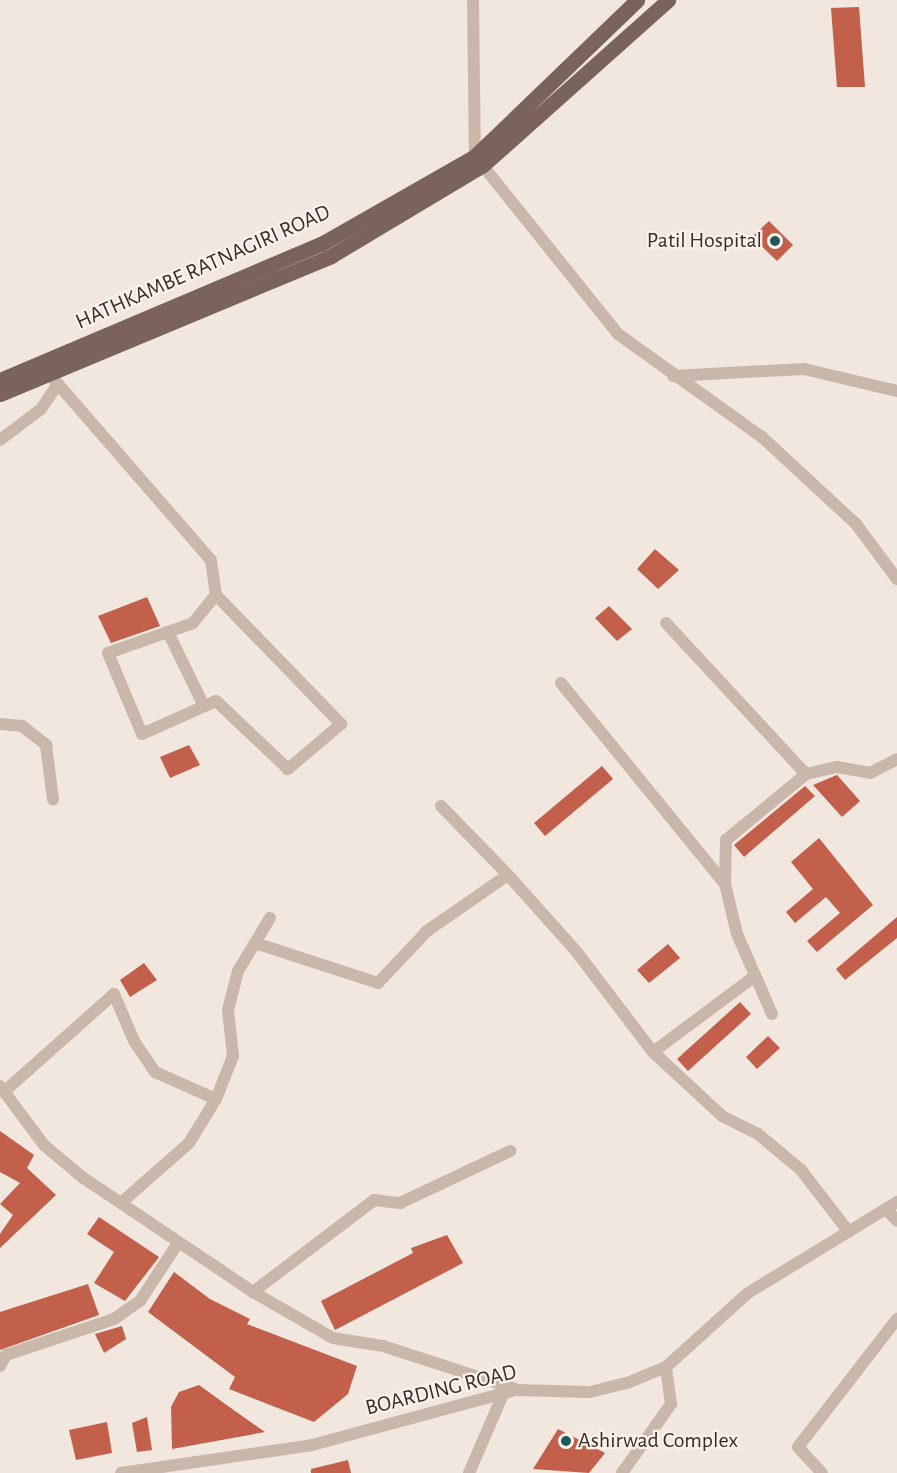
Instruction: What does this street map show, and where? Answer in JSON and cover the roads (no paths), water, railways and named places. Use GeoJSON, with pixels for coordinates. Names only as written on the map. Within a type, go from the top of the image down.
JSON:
{"type":"FeatureCollection","features":[{"type":"Feature","properties":{"kind":"main road","name":"HATHKAMBE RATNAGIRI ROAD"},"geometry":{"type":"LineString","coordinates":[[0,380],[49,374],[321,244],[479,160],[637,0]]}},
{"type":"Feature","properties":{"kind":"main road"},"geometry":{"type":"LineString","coordinates":[[479,160],[668,0]]}},
{"type":"Feature","properties":{"kind":"main road"},"geometry":{"type":"LineString","coordinates":[[0,394],[49,374]]}},
{"type":"Feature","properties":{"kind":"street"},"geometry":{"type":"LineString","coordinates":[[473,0],[479,160],[618,334],[673,376],[762,437],[856,524],[897,579]]}},
{"type":"Feature","properties":{"kind":"street"},"geometry":{"type":"LineString","coordinates":[[673,376],[804,369],[897,391]]}},
{"type":"Feature","properties":{"kind":"street"},"geometry":{"type":"LineString","coordinates":[[0,440],[41,409],[49,374]]}},
{"type":"Feature","properties":{"kind":"street"},"geometry":{"type":"LineString","coordinates":[[49,374],[211,560],[216,595],[341,724],[288,769],[216,700],[142,734],[108,653],[193,623],[216,595]]}},
{"type":"Feature","properties":{"kind":"street"},"geometry":{"type":"LineString","coordinates":[[666,623],[806,774]]}},
{"type":"Feature","properties":{"kind":"street"},"geometry":{"type":"LineString","coordinates":[[168,632],[204,706]]}},
{"type":"Feature","properties":{"kind":"street"},"geometry":{"type":"LineString","coordinates":[[561,683],[724,884]]}},
{"type":"Feature","properties":{"kind":"street"},"geometry":{"type":"LineString","coordinates":[[0,724],[22,726],[46,745],[54,800]]}},
{"type":"Feature","properties":{"kind":"street"},"geometry":{"type":"LineString","coordinates":[[772,1014],[737,934],[724,884],[726,840],[806,774],[837,767],[870,773],[897,759]]}},
{"type":"Feature","properties":{"kind":"street"},"geometry":{"type":"LineString","coordinates":[[441,806],[508,875],[576,951],[653,1052],[722,1116],[758,1134],[801,1170],[849,1232]]}},
{"type":"Feature","properties":{"kind":"street"},"geometry":{"type":"LineString","coordinates":[[255,943],[378,983],[427,932],[508,875]]}},
{"type":"Feature","properties":{"kind":"street"},"geometry":{"type":"LineString","coordinates":[[122,1202],[189,1143],[216,1099],[232,1056],[228,1010],[238,971],[270,918]]}},
{"type":"Feature","properties":{"kind":"street"},"geometry":{"type":"LineString","coordinates":[[653,1052],[755,976]]}},
{"type":"Feature","properties":{"kind":"street"},"geometry":{"type":"LineString","coordinates":[[216,1099],[156,1072],[134,1041],[114,994],[2,1089],[44,1145],[178,1243],[254,1292],[333,1338],[382,1346],[510,1391],[469,1473]]}},
{"type":"Feature","properties":{"kind":"street"},"geometry":{"type":"LineString","coordinates":[[254,1292],[374,1200],[400,1203],[510,1151]]}},
{"type":"Feature","properties":{"kind":"street","name":"BOARDING ROAD"},"geometry":{"type":"LineString","coordinates":[[121,1473],[312,1445],[510,1391],[590,1392],[666,1367],[748,1293],[897,1202]]}},
{"type":"Feature","properties":{"kind":"street"},"geometry":{"type":"LineString","coordinates":[[886,1209],[897,1221]]}},
{"type":"Feature","properties":{"kind":"street"},"geometry":{"type":"LineString","coordinates":[[0,1366],[6,1355],[69,1337],[123,1313],[141,1301],[178,1243]]}},
{"type":"Feature","properties":{"kind":"street"},"geometry":{"type":"LineString","coordinates":[[822,1473],[798,1447],[897,1318]]}},
{"type":"Feature","properties":{"kind":"street"},"geometry":{"type":"LineString","coordinates":[[622,1473],[671,1404],[666,1367]]}},
{"type":"Feature","properties":{"kind":"street"},"geometry":{"type":"LineString","coordinates":[[484,1398],[492,1423]]}},
{"type":"Feature","properties":{"kind":"place","name":"Patil Hospital"},"geometry":{"type":"Point","coordinates":[775,241]}},
{"type":"Feature","properties":{"kind":"place","name":"Ashirwad Complex"},"geometry":{"type":"Point","coordinates":[566,1441]}}]}
